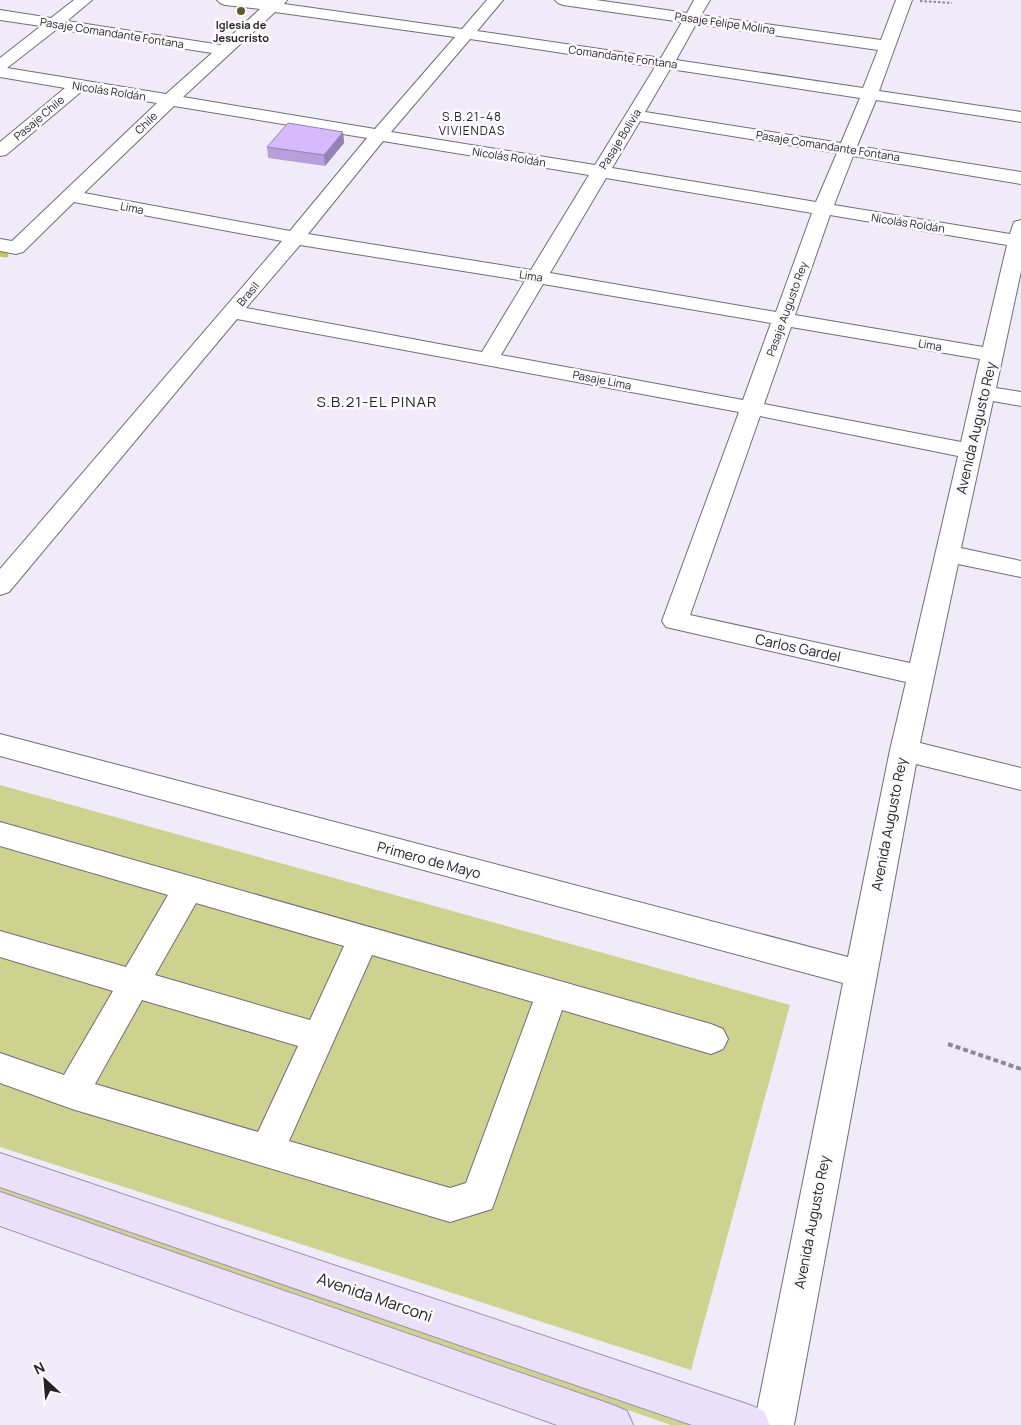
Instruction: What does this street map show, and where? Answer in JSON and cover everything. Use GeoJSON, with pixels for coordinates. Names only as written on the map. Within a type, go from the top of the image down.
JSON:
{"type":"FeatureCollection","features":[{"type":"Feature","properties":{"kind":"main road","name":"Avenida Marconi"},"geometry":{"type":"LineString","coordinates":[[0,1170],[750,1425]]}},
{"type":"Feature","properties":{"kind":"main road"},"geometry":{"type":"LineString","coordinates":[[0,1209],[613,1425]]}},
{"type":"Feature","properties":{"kind":"street"},"geometry":{"type":"LineString","coordinates":[[0,66],[84,0]]}},
{"type":"Feature","properties":{"kind":"street","name":"Comandante Fontana"},"geometry":{"type":"LineString","coordinates":[[225,0],[275,4],[1021,116]]}},
{"type":"Feature","properties":{"kind":"street","name":"Brasil"},"geometry":{"type":"LineString","coordinates":[[0,586],[233,312],[378,136],[495,0]]}},
{"type":"Feature","properties":{"kind":"street","name":"Pasaje Felipe Molina"},"geometry":{"type":"LineString","coordinates":[[563,0],[887,46]]}},
{"type":"Feature","properties":{"kind":"street","name":"Pasaje Bolivia"},"geometry":{"type":"LineString","coordinates":[[488,359],[702,0]]}},
{"type":"Feature","properties":{"kind":"street","name":"Pasaje Augusto Rey"},"geometry":{"type":"LineString","coordinates":[[675,621],[824,209],[870,94],[904,0]]}},
{"type":"Feature","properties":{"kind":"street","name":"Chile"},"geometry":{"type":"LineString","coordinates":[[8,246],[70,196],[169,100],[275,4]]}},
{"type":"Feature","properties":{"kind":"street","name":"Pasaje Comandante Fontana"},"geometry":{"type":"LineString","coordinates":[[0,16],[224,50]]}},
{"type":"Feature","properties":{"kind":"street","name":"Nicolás Roldán"},"geometry":{"type":"LineString","coordinates":[[0,72],[824,209],[1019,234]]}},
{"type":"Feature","properties":{"kind":"street","name":"Pasaje Chile"},"geometry":{"type":"LineString","coordinates":[[0,152],[78,85]]}},
{"type":"Feature","properties":{"kind":"street","name":"Pasaje Comandante Fontana"},"geometry":{"type":"LineString","coordinates":[[634,115],[1021,178]]}},
{"type":"Feature","properties":{"kind":"street","name":"Lima"},"geometry":{"type":"LineString","coordinates":[[70,196],[295,238],[992,355]]}},
{"type":"Feature","properties":{"kind":"street","name":"Avenida Augusto Rey"},"geometry":{"type":"LineString","coordinates":[[774,1425],[859,974],[904,750],[992,355],[1017,266],[1019,234]]}},
{"type":"Feature","properties":{"kind":"street","name":"Pasaje Lima"},"geometry":{"type":"LineString","coordinates":[[233,312],[752,408],[970,451]]}},
{"type":"Feature","properties":{"kind":"street"},"geometry":{"type":"LineString","coordinates":[[984,392],[1021,399]]}},
{"type":"Feature","properties":{"kind":"street"},"geometry":{"type":"LineString","coordinates":[[948,554],[1021,569]]}},
{"type":"Feature","properties":{"kind":"street","name":"Carlos Gardel"},"geometry":{"type":"LineString","coordinates":[[675,621],[920,675]]}},
{"type":"Feature","properties":{"kind":"street","name":"Primero de Mayo"},"geometry":{"type":"LineString","coordinates":[[0,745],[859,974]]}},
{"type":"Feature","properties":{"kind":"street"},"geometry":{"type":"LineString","coordinates":[[904,750],[1021,779]]}},
{"type":"Feature","properties":{"kind":"street"},"geometry":{"type":"LineString","coordinates":[[0,834],[187,890],[711,1039]]}},
{"type":"Feature","properties":{"kind":"street"},"geometry":{"type":"LineString","coordinates":[[72,1093],[187,890]]}},
{"type":"Feature","properties":{"kind":"street"},"geometry":{"type":"LineString","coordinates":[[267,1151],[363,939]]}},
{"type":"Feature","properties":{"kind":"street"},"geometry":{"type":"LineString","coordinates":[[0,944],[318,1037]]}},
{"type":"Feature","properties":{"kind":"street"},"geometry":{"type":"LineString","coordinates":[[0,1068],[72,1093],[450,1205],[479,1197],[552,993]]}},
{"type":"Feature","properties":{"kind":"path"},"geometry":{"type":"LineString","coordinates":[[904,0],[952,3]]}},
{"type":"Feature","properties":{"kind":"path"},"geometry":{"type":"LineString","coordinates":[[948,1044],[1021,1069]]}},
{"type":"Feature","properties":{"kind":"green space"},"geometry":{"type":"Polygon","coordinates":[[[0,785],[790,1005],[691,1370],[0,1147],[0,785]]]}},
{"type":"Feature","properties":{"kind":"green space"},"geometry":{"type":"Polygon","coordinates":[[[0,1182],[698,1425],[671,1425],[0,1191],[0,1182]]]}},
{"type":"Feature","properties":{"kind":"building"},"geometry":{"type":"Polygon","coordinates":[[[288,123],[343,132],[324,155],[267,147],[288,123]]]}},
{"type":"Feature","properties":{"kind":"waterway"},"geometry":{"type":"LineString","coordinates":[[0,254],[6,255]]}},
{"type":"Feature","properties":{"kind":"place","name":"Iglesia de Jesucristo"},"geometry":{"type":"Point","coordinates":[241,11]}},
{"type":"Feature","properties":{"kind":"district","name":"S.B.21-48 VIVIENDAS"},"geometry":{"type":"Point","coordinates":[472,124]}},
{"type":"Feature","properties":{"kind":"district","name":"S.B.21-EL PINAR"},"geometry":{"type":"Point","coordinates":[377,402]}}]}
